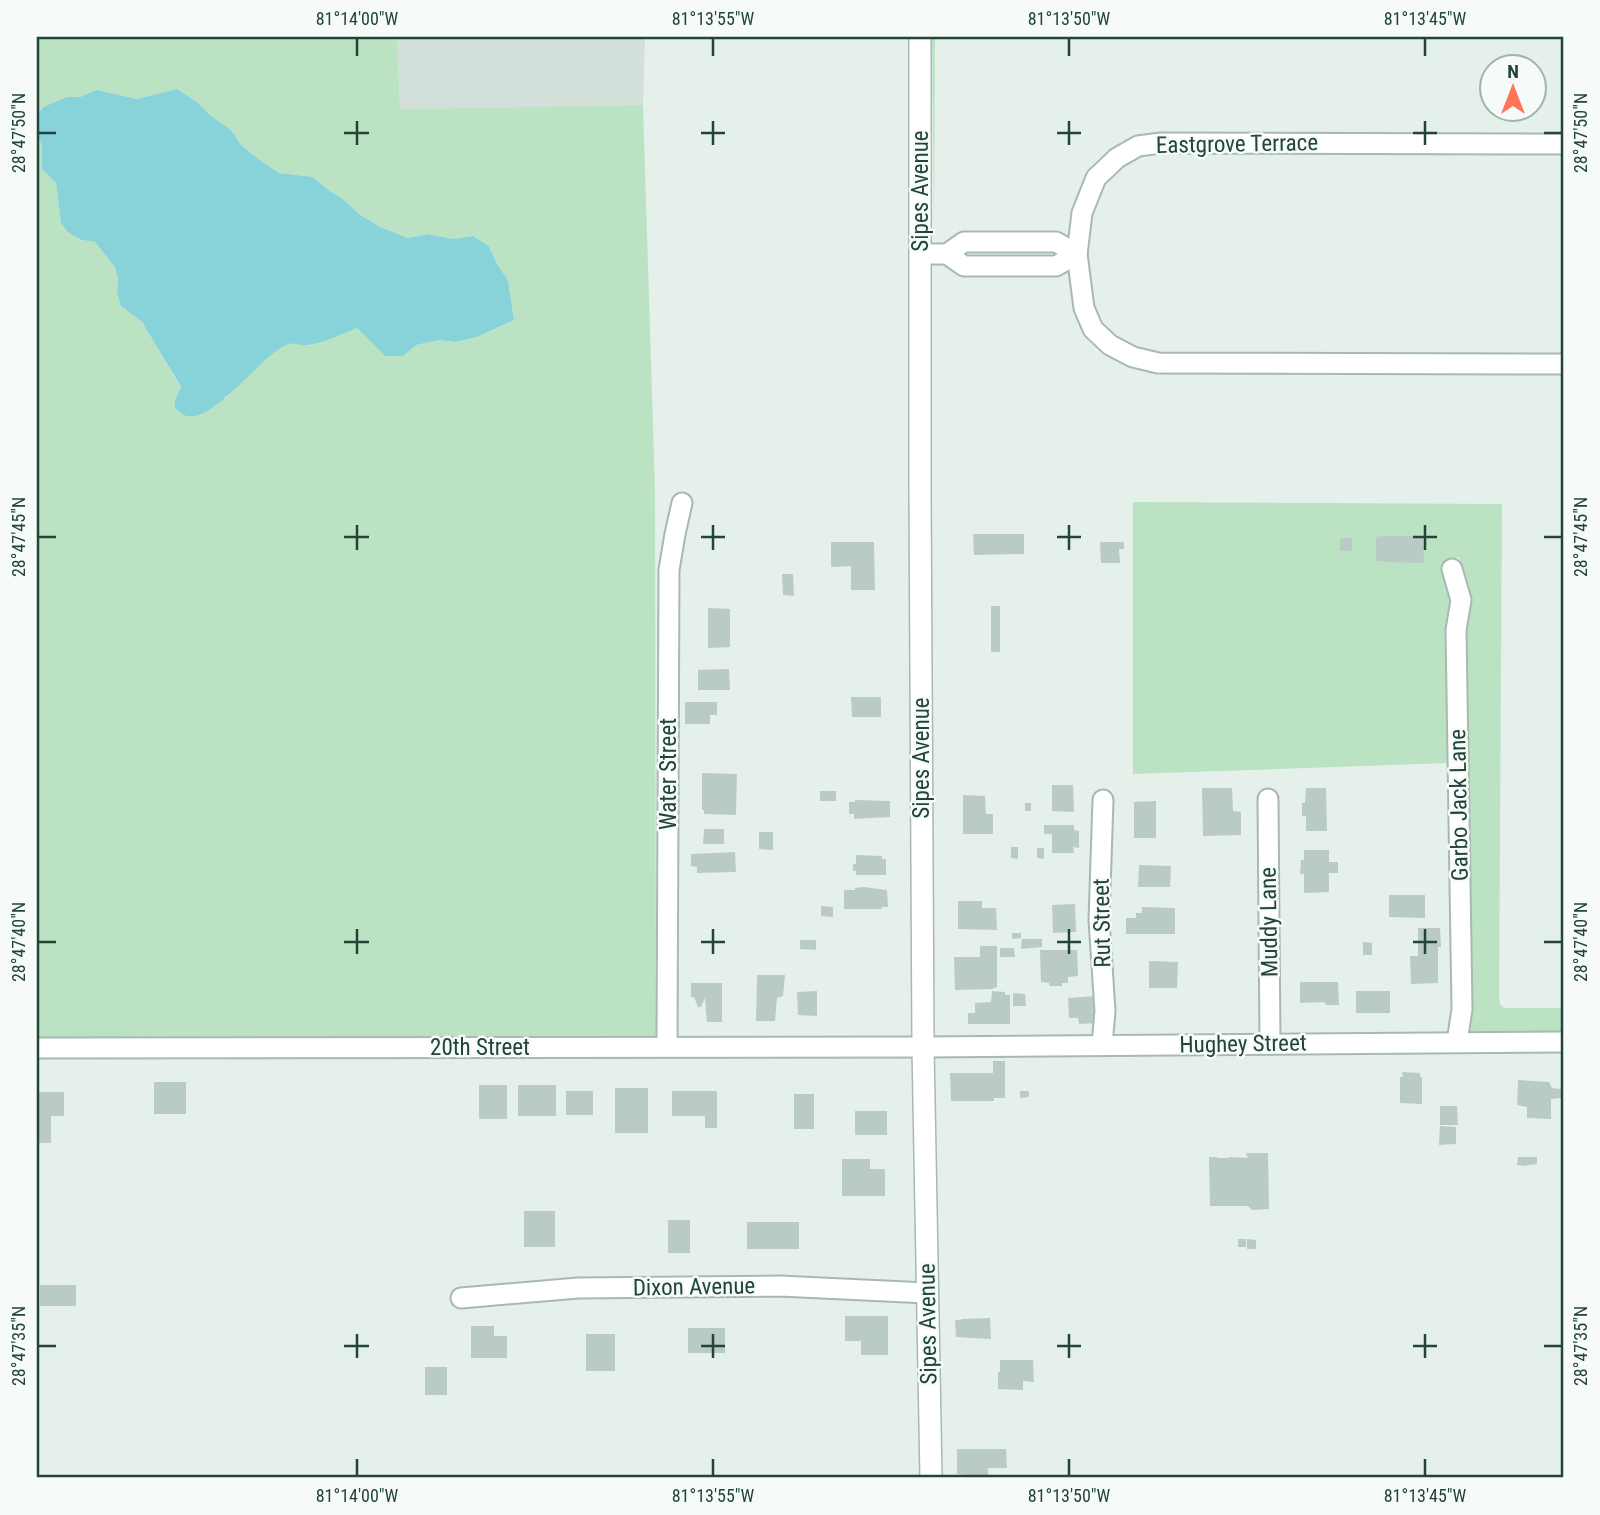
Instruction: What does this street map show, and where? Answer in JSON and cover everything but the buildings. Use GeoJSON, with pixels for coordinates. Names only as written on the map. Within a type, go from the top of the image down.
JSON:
{"type":"FeatureCollection","features":[{"type":"Feature","properties":{"kind":"street","name":"Sipes Avenue"},"geometry":{"type":"LineString","coordinates":[[920,37],[923,1047],[931,1478]]}},
{"type":"Feature","properties":{"kind":"street","name":"Eastgrove Terrace"},"geometry":{"type":"LineString","coordinates":[[1563,144],[1161,142],[1138,146],[1116,158],[1096,178],[1082,213],[1077,254],[1084,309],[1093,328],[1110,345],[1133,357],[1158,363],[1563,363]]}},
{"type":"Feature","properties":{"kind":"street"},"geometry":{"type":"LineString","coordinates":[[920,254],[947,254],[964,242],[1055,242],[1077,254]]}},
{"type":"Feature","properties":{"kind":"street"},"geometry":{"type":"LineString","coordinates":[[1000,242],[1000,266]]}},
{"type":"Feature","properties":{"kind":"street"},"geometry":{"type":"LineString","coordinates":[[947,254],[964,266],[1055,266],[1077,254]]}},
{"type":"Feature","properties":{"kind":"street","name":"Water Street"},"geometry":{"type":"LineString","coordinates":[[667,1046],[669,570],[682,503]]}},
{"type":"Feature","properties":{"kind":"street","name":"Garbo Jack Lane"},"geometry":{"type":"LineString","coordinates":[[1452,569],[1461,600],[1456,630],[1462,1009],[1457,1042]]}},
{"type":"Feature","properties":{"kind":"street","name":"Muddy Lane"},"geometry":{"type":"LineString","coordinates":[[1268,799],[1270,1044]]}},
{"type":"Feature","properties":{"kind":"street","name":"Rut Street"},"geometry":{"type":"LineString","coordinates":[[1102,1045],[1105,1011],[1099,920],[1103,800]]}},
{"type":"Feature","properties":{"kind":"street","name":"Hughey Street"},"geometry":{"type":"LineString","coordinates":[[923,1047],[1563,1042]]}},
{"type":"Feature","properties":{"kind":"street","name":"20th Street"},"geometry":{"type":"LineString","coordinates":[[37,1048],[923,1047]]}},
{"type":"Feature","properties":{"kind":"street","name":"Dixon Avenue"},"geometry":{"type":"LineString","coordinates":[[461,1298],[578,1288],[780,1286],[927,1293]]}},
{"type":"Feature","properties":{"kind":"shaded area"},"geometry":{"type":"Polygon","coordinates":[[[397,37],[645,37],[643,105],[400,109],[397,37]]]}},
{"type":"Feature","properties":{"kind":"green space"},"geometry":{"type":"Polygon","coordinates":[[[37,37],[397,37],[400,109],[643,105],[655,490],[656,1036],[37,1038],[37,132],[42,147],[42,169],[56,183],[61,223],[80,240],[95,242],[115,267],[121,306],[142,322],[181,388],[175,400],[225,399],[267,357],[293,342],[304,345],[317,343],[357,328],[385,356],[440,340],[456,342],[477,337],[514,320],[508,280],[489,246],[473,236],[453,239],[428,234],[408,238],[380,227],[359,214],[313,177],[279,173],[261,161],[242,146],[231,130],[177,89],[137,99],[97,90],[80,97],[67,97],[43,107],[37,116],[37,37]]]}},
{"type":"Feature","properties":{"kind":"green space"},"geometry":{"type":"Polygon","coordinates":[[[932,37],[935,37],[934,229],[932,37]]]}},
{"type":"Feature","properties":{"kind":"green space"},"geometry":{"type":"Polygon","coordinates":[[[1133,502],[1502,504],[1499,999],[1504,1008],[1563,1008],[1563,1032],[1468,1032],[1465,631],[1469,597],[1459,557],[1442,563],[1451,601],[1449,763],[1133,774],[1133,502]]]}},
{"type":"Feature","properties":{"kind":"water"},"geometry":{"type":"Polygon","coordinates":[[[177,89],[231,130],[242,146],[261,161],[279,173],[313,177],[359,214],[380,227],[408,238],[428,234],[453,239],[473,236],[489,246],[508,280],[514,320],[477,337],[416,345],[403,356],[385,356],[357,328],[317,343],[293,343],[274,353],[207,411],[195,416],[184,415],[175,408],[175,400],[181,387],[142,322],[121,306],[115,267],[95,242],[81,240],[68,232],[61,223],[56,183],[42,169],[42,147],[37,132],[37,116],[43,107],[67,97],[80,97],[97,90],[137,99],[177,89]]]}}]}
